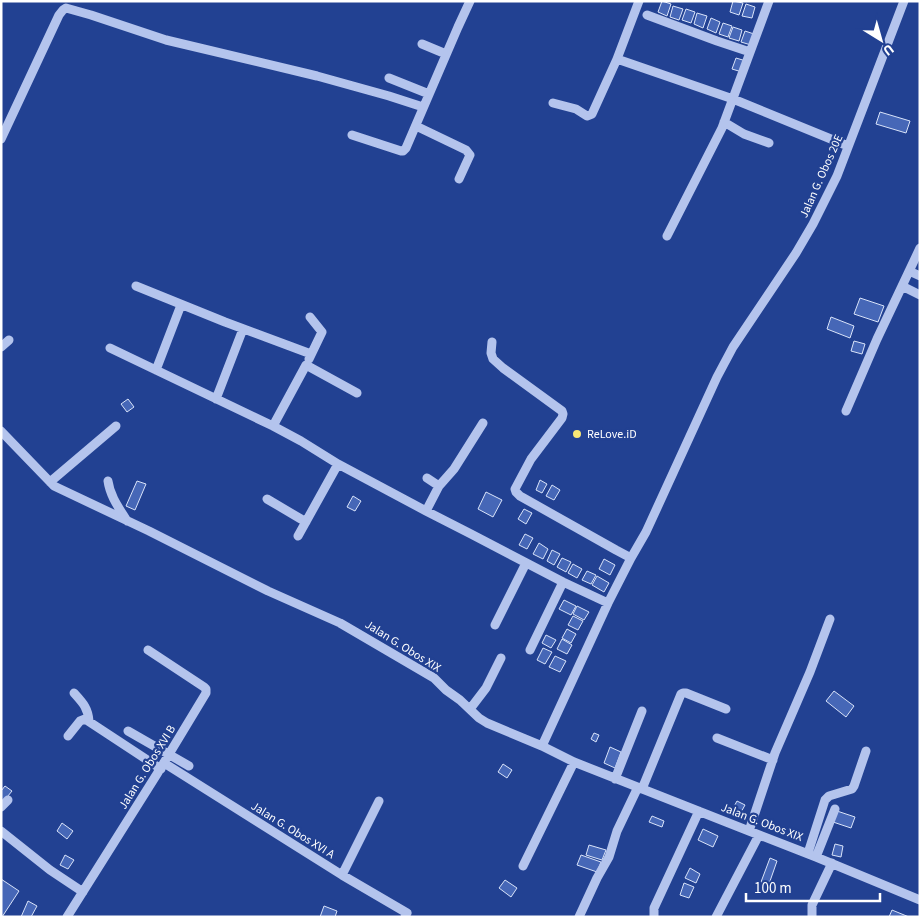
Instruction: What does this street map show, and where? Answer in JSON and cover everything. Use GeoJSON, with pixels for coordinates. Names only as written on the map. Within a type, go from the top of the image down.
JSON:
{"type":"FeatureCollection","features":[{"type":"Feature","properties":{"kind":"street"},"geometry":{"type":"LineString","coordinates":[[352,135],[401,151],[406,148],[470,1]]}},
{"type":"Feature","properties":{"kind":"street"},"geometry":{"type":"LineString","coordinates":[[554,103],[576,109],[587,116],[592,114],[617,59],[639,1]]}},
{"type":"Feature","properties":{"kind":"street"},"geometry":{"type":"LineString","coordinates":[[666,236],[708,157],[724,122],[769,1]]}},
{"type":"Feature","properties":{"kind":"street","name":"Jalan G. Obos 20E"},"geometry":{"type":"LineString","coordinates":[[542,746],[608,603],[646,532],[703,407],[733,347],[809,232],[837,176],[904,1]]}},
{"type":"Feature","properties":{"kind":"street"},"geometry":{"type":"LineString","coordinates":[[1,139],[59,15],[66,8],[166,40],[317,76],[389,96],[423,108]]}},
{"type":"Feature","properties":{"kind":"street"},"geometry":{"type":"LineString","coordinates":[[647,15],[750,52]]}},
{"type":"Feature","properties":{"kind":"street"},"geometry":{"type":"LineString","coordinates":[[422,44],[446,54]]}},
{"type":"Feature","properties":{"kind":"street"},"geometry":{"type":"LineString","coordinates":[[617,59],[733,99],[848,146]]}},
{"type":"Feature","properties":{"kind":"street"},"geometry":{"type":"LineString","coordinates":[[389,78],[429,94]]}},
{"type":"Feature","properties":{"kind":"street"},"geometry":{"type":"LineString","coordinates":[[724,122],[744,134],[769,143]]}},
{"type":"Feature","properties":{"kind":"street"},"geometry":{"type":"LineString","coordinates":[[416,126],[469,152],[470,154],[460,179]]}},
{"type":"Feature","properties":{"kind":"street"},"geometry":{"type":"LineString","coordinates":[[846,411],[877,339],[920,248]]}},
{"type":"Feature","properties":{"kind":"street"},"geometry":{"type":"LineString","coordinates":[[909,271],[920,276]]}},
{"type":"Feature","properties":{"kind":"street"},"geometry":{"type":"LineString","coordinates":[[136,286],[311,354]]}},
{"type":"Feature","properties":{"kind":"street"},"geometry":{"type":"LineString","coordinates":[[902,286],[920,295]]}},
{"type":"Feature","properties":{"kind":"street"},"geometry":{"type":"LineString","coordinates":[[156,370],[182,305]]}},
{"type":"Feature","properties":{"kind":"street"},"geometry":{"type":"LineString","coordinates":[[273,426],[322,332],[310,317]]}},
{"type":"Feature","properties":{"kind":"street"},"geometry":{"type":"LineString","coordinates":[[216,399],[243,329]]}},
{"type":"Feature","properties":{"kind":"street"},"geometry":{"type":"LineString","coordinates":[[1,347],[9,340]]}},
{"type":"Feature","properties":{"kind":"street"},"geometry":{"type":"LineString","coordinates":[[492,342],[491,353],[493,359],[563,414],[562,418],[531,459],[515,489],[516,492],[535,505],[631,558]]}},
{"type":"Feature","properties":{"kind":"street"},"geometry":{"type":"LineString","coordinates":[[110,348],[273,426],[338,464],[426,511],[563,582],[608,603]]}},
{"type":"Feature","properties":{"kind":"street"},"geometry":{"type":"LineString","coordinates":[[306,365],[357,392]]}},
{"type":"Feature","properties":{"kind":"street"},"geometry":{"type":"LineString","coordinates":[[426,511],[439,486],[454,469],[483,423]]}},
{"type":"Feature","properties":{"kind":"street"},"geometry":{"type":"LineString","coordinates":[[50,482],[116,426]]}},
{"type":"Feature","properties":{"kind":"street","name":"Jalan G. Obos XIX"},"geometry":{"type":"LineString","coordinates":[[1,430],[54,486],[268,591],[340,623],[434,678],[487,723],[615,779],[812,855],[920,900]]}},
{"type":"Feature","properties":{"kind":"street"},"geometry":{"type":"LineString","coordinates":[[298,536],[338,464]]}},
{"type":"Feature","properties":{"kind":"street"},"geometry":{"type":"LineString","coordinates":[[427,478],[439,486]]}},
{"type":"Feature","properties":{"kind":"street"},"geometry":{"type":"LineString","coordinates":[[108,481],[109,491],[126,521]]}},
{"type":"Feature","properties":{"kind":"street"},"geometry":{"type":"LineString","coordinates":[[267,499],[306,522]]}},
{"type":"Feature","properties":{"kind":"street"},"geometry":{"type":"LineString","coordinates":[[495,625],[526,563]]}},
{"type":"Feature","properties":{"kind":"street"},"geometry":{"type":"LineString","coordinates":[[530,650],[563,582]]}},
{"type":"Feature","properties":{"kind":"street"},"geometry":{"type":"LineString","coordinates":[[749,831],[773,760],[830,619]]}},
{"type":"Feature","properties":{"kind":"street","name":"Jalan G. Obos XVI B"},"geometry":{"type":"LineString","coordinates":[[67,917],[206,693],[204,686],[148,650]]}},
{"type":"Feature","properties":{"kind":"street"},"geometry":{"type":"LineString","coordinates":[[470,709],[486,688],[501,658]]}},
{"type":"Feature","properties":{"kind":"street"},"geometry":{"type":"LineString","coordinates":[[68,736],[80,721],[85,719],[89,721],[88,712],[84,704],[74,693]]}},
{"type":"Feature","properties":{"kind":"street"},"geometry":{"type":"LineString","coordinates":[[579,917],[596,878],[609,857],[617,831],[640,788],[681,694],[686,693],[726,709]]}},
{"type":"Feature","properties":{"kind":"street"},"geometry":{"type":"LineString","coordinates":[[615,779],[642,711]]}},
{"type":"Feature","properties":{"kind":"street","name":"Jalan G. Obos XVI A"},"geometry":{"type":"LineString","coordinates":[[89,721],[111,737],[407,913],[405,917]]}},
{"type":"Feature","properties":{"kind":"street"},"geometry":{"type":"LineString","coordinates":[[128,731],[189,766]]}},
{"type":"Feature","properties":{"kind":"street"},"geometry":{"type":"LineString","coordinates":[[717,738],[773,760]]}},
{"type":"Feature","properties":{"kind":"street"},"geometry":{"type":"LineString","coordinates":[[812,855],[825,800],[829,796],[852,789],[866,751]]}},
{"type":"Feature","properties":{"kind":"street"},"geometry":{"type":"LineString","coordinates":[[523,866],[574,762]]}},
{"type":"Feature","properties":{"kind":"street"},"geometry":{"type":"LineString","coordinates":[[342,875],[379,800]]}},
{"type":"Feature","properties":{"kind":"street"},"geometry":{"type":"LineString","coordinates":[[812,855],[835,809]]}},
{"type":"Feature","properties":{"kind":"street"},"geometry":{"type":"LineString","coordinates":[[654,917],[654,908],[699,811]]}},
{"type":"Feature","properties":{"kind":"street"},"geometry":{"type":"LineString","coordinates":[[1,831],[44,865],[83,892]]}},
{"type":"Feature","properties":{"kind":"street"},"geometry":{"type":"LineString","coordinates":[[716,917],[759,835]]}},
{"type":"Feature","properties":{"kind":"street"},"geometry":{"type":"LineString","coordinates":[[812,917],[812,905],[832,863]]}},
{"type":"Feature","properties":{"kind":"building"},"geometry":{"type":"Polygon","coordinates":[[[662,1],[671,4],[667,16],[658,12],[662,1]]]}},
{"type":"Feature","properties":{"kind":"building"},"geometry":{"type":"Polygon","coordinates":[[[733,1],[743,3],[739,15],[730,12],[733,1]]]}},
{"type":"Feature","properties":{"kind":"building"},"geometry":{"type":"Polygon","coordinates":[[[746,4],[755,7],[752,18],[742,16],[746,4]]]}},
{"type":"Feature","properties":{"kind":"building"},"geometry":{"type":"Polygon","coordinates":[[[673,6],[683,9],[679,20],[670,17],[673,6]]]}},
{"type":"Feature","properties":{"kind":"building"},"geometry":{"type":"Polygon","coordinates":[[[686,9],[695,12],[691,23],[682,20],[686,9]]]}},
{"type":"Feature","properties":{"kind":"building"},"geometry":{"type":"Polygon","coordinates":[[[697,13],[707,16],[703,28],[694,24],[697,13]]]}},
{"type":"Feature","properties":{"kind":"building"},"geometry":{"type":"Polygon","coordinates":[[[711,18],[720,22],[716,33],[707,29],[711,18]]]}},
{"type":"Feature","properties":{"kind":"building"},"geometry":{"type":"Polygon","coordinates":[[[723,23],[732,26],[728,37],[719,34],[723,23]]]}},
{"type":"Feature","properties":{"kind":"building"},"geometry":{"type":"Polygon","coordinates":[[[733,27],[742,30],[739,41],[729,38],[733,27]]]}},
{"type":"Feature","properties":{"kind":"building"},"geometry":{"type":"Polygon","coordinates":[[[745,31],[754,34],[751,45],[741,42],[745,31]]]}},
{"type":"Feature","properties":{"kind":"building"},"geometry":{"type":"Polygon","coordinates":[[[736,58],[746,61],[742,72],[732,69],[736,58]]]}},
{"type":"Feature","properties":{"kind":"building"},"geometry":{"type":"Polygon","coordinates":[[[880,112],[910,121],[906,133],[876,124],[880,112]]]}},
{"type":"Feature","properties":{"kind":"building"},"geometry":{"type":"Polygon","coordinates":[[[860,298],[884,306],[878,322],[854,314],[860,298]]]}},
{"type":"Feature","properties":{"kind":"building"},"geometry":{"type":"Polygon","coordinates":[[[831,317],[854,326],[850,338],[827,329],[831,317]]]}},
{"type":"Feature","properties":{"kind":"building"},"geometry":{"type":"Polygon","coordinates":[[[854,341],[865,344],[862,354],[851,351],[854,341]]]}},
{"type":"Feature","properties":{"kind":"building"},"geometry":{"type":"Polygon","coordinates":[[[128,399],[134,407],[127,412],[121,404],[128,399]]]}},
{"type":"Feature","properties":{"kind":"building"},"geometry":{"type":"Polygon","coordinates":[[[540,480],[547,484],[542,493],[536,490],[540,480]]]}},
{"type":"Feature","properties":{"kind":"building"},"geometry":{"type":"Polygon","coordinates":[[[137,481],[146,484],[135,510],[126,506],[137,481]]]}},
{"type":"Feature","properties":{"kind":"building"},"geometry":{"type":"Polygon","coordinates":[[[552,485],[560,490],[554,500],[546,496],[552,485]]]}},
{"type":"Feature","properties":{"kind":"building"},"geometry":{"type":"Polygon","coordinates":[[[486,492],[502,500],[493,517],[478,509],[486,492]]]}},
{"type":"Feature","properties":{"kind":"building"},"geometry":{"type":"Polygon","coordinates":[[[353,496],[361,501],[355,511],[347,507],[353,496]]]}},
{"type":"Feature","properties":{"kind":"building"},"geometry":{"type":"Polygon","coordinates":[[[524,509],[532,513],[526,524],[518,519],[524,509]]]}},
{"type":"Feature","properties":{"kind":"building"},"geometry":{"type":"Polygon","coordinates":[[[525,534],[533,538],[527,549],[519,545],[525,534]]]}},
{"type":"Feature","properties":{"kind":"building"},"geometry":{"type":"Polygon","coordinates":[[[539,543],[548,549],[543,559],[533,554],[539,543]]]}},
{"type":"Feature","properties":{"kind":"building"},"geometry":{"type":"Polygon","coordinates":[[[552,550],[560,554],[554,565],[547,561],[552,550]]]}},
{"type":"Feature","properties":{"kind":"building"},"geometry":{"type":"Polygon","coordinates":[[[562,558],[571,562],[566,572],[557,567],[562,558]]]}},
{"type":"Feature","properties":{"kind":"building"},"geometry":{"type":"Polygon","coordinates":[[[604,559],[615,565],[610,575],[599,569],[604,559]]]}},
{"type":"Feature","properties":{"kind":"building"},"geometry":{"type":"Polygon","coordinates":[[[573,564],[582,569],[577,578],[568,573],[573,564]]]}},
{"type":"Feature","properties":{"kind":"building"},"geometry":{"type":"Polygon","coordinates":[[[587,571],[596,575],[591,584],[582,580],[587,571]]]}},
{"type":"Feature","properties":{"kind":"building"},"geometry":{"type":"Polygon","coordinates":[[[597,576],[609,583],[604,592],[592,585],[597,576]]]}},
{"type":"Feature","properties":{"kind":"building"},"geometry":{"type":"Polygon","coordinates":[[[564,600],[576,606],[571,615],[559,609],[564,600]]]}},
{"type":"Feature","properties":{"kind":"building"},"geometry":{"type":"Polygon","coordinates":[[[577,606],[589,612],[584,620],[573,614],[577,606]]]}},
{"type":"Feature","properties":{"kind":"building"},"geometry":{"type":"Polygon","coordinates":[[[573,616],[583,621],[578,630],[568,625],[573,616]]]}},
{"type":"Feature","properties":{"kind":"building"},"geometry":{"type":"Polygon","coordinates":[[[567,629],[576,634],[571,643],[562,638],[567,629]]]}},
{"type":"Feature","properties":{"kind":"building"},"geometry":{"type":"Polygon","coordinates":[[[546,635],[556,640],[551,648],[542,643],[546,635]]]}},
{"type":"Feature","properties":{"kind":"building"},"geometry":{"type":"Polygon","coordinates":[[[562,639],[572,645],[567,654],[557,649],[562,639]]]}},
{"type":"Feature","properties":{"kind":"building"},"geometry":{"type":"Polygon","coordinates":[[[543,648],[552,652],[545,664],[537,660],[543,648]]]}},
{"type":"Feature","properties":{"kind":"building"},"geometry":{"type":"Polygon","coordinates":[[[555,656],[566,661],[560,672],[549,667],[555,656]]]}},
{"type":"Feature","properties":{"kind":"building"},"geometry":{"type":"Polygon","coordinates":[[[834,691],[854,706],[846,717],[826,701],[834,691]]]}},
{"type":"Feature","properties":{"kind":"building"},"geometry":{"type":"Polygon","coordinates":[[[594,733],[599,735],[596,742],[591,739],[594,733]]]}},
{"type":"Feature","properties":{"kind":"building"},"geometry":{"type":"Polygon","coordinates":[[[610,747],[621,752],[615,768],[604,763],[610,747]]]}},
{"type":"Feature","properties":{"kind":"building"},"geometry":{"type":"Polygon","coordinates":[[[503,764],[512,770],[507,778],[498,772],[503,764]]]}},
{"type":"Feature","properties":{"kind":"building"},"geometry":{"type":"Polygon","coordinates":[[[5,786],[12,791],[3,802],[1,800],[1,791],[5,786]]]}},
{"type":"Feature","properties":{"kind":"building"},"geometry":{"type":"Polygon","coordinates":[[[737,801],[745,805],[739,816],[731,812],[737,801]]]}},
{"type":"Feature","properties":{"kind":"building"},"geometry":{"type":"Polygon","coordinates":[[[837,811],[855,817],[851,828],[833,822],[837,811]]]}},
{"type":"Feature","properties":{"kind":"building"},"geometry":{"type":"Polygon","coordinates":[[[652,816],[664,821],[662,827],[649,822],[652,816]]]}},
{"type":"Feature","properties":{"kind":"building"},"geometry":{"type":"Polygon","coordinates":[[[62,823],[73,831],[67,839],[57,831],[62,823]]]}},
{"type":"Feature","properties":{"kind":"building"},"geometry":{"type":"Polygon","coordinates":[[[703,829],[718,836],[713,847],[698,840],[703,829]]]}},
{"type":"Feature","properties":{"kind":"building"},"geometry":{"type":"Polygon","coordinates":[[[835,844],[843,846],[841,857],[832,855],[835,844]]]}},
{"type":"Feature","properties":{"kind":"building"},"geometry":{"type":"Polygon","coordinates":[[[589,845],[606,850],[602,860],[586,855],[589,845]]]}},
{"type":"Feature","properties":{"kind":"building"},"geometry":{"type":"Polygon","coordinates":[[[65,855],[74,860],[68,869],[60,865],[65,855]]]}},
{"type":"Feature","properties":{"kind":"building"},"geometry":{"type":"Polygon","coordinates":[[[581,855],[601,862],[597,872],[577,865],[581,855]]]}},
{"type":"Feature","properties":{"kind":"building"},"geometry":{"type":"Polygon","coordinates":[[[770,858],[777,861],[769,884],[761,882],[770,858]]]}},
{"type":"Feature","properties":{"kind":"building"},"geometry":{"type":"Polygon","coordinates":[[[690,868],[700,874],[696,883],[685,878],[690,868]]]}},
{"type":"Feature","properties":{"kind":"building"},"geometry":{"type":"Polygon","coordinates":[[[1,879],[19,891],[2,917],[1,917],[1,879]]]}},
{"type":"Feature","properties":{"kind":"building"},"geometry":{"type":"Polygon","coordinates":[[[505,880],[517,888],[511,897],[499,888],[505,880]]]}},
{"type":"Feature","properties":{"kind":"building"},"geometry":{"type":"Polygon","coordinates":[[[684,883],[694,887],[689,898],[680,895],[684,883]]]}},
{"type":"Feature","properties":{"kind":"building"},"geometry":{"type":"Polygon","coordinates":[[[28,901],[37,906],[31,917],[21,917],[28,901]]]}},
{"type":"Feature","properties":{"kind":"building"},"geometry":{"type":"Polygon","coordinates":[[[324,906],[337,911],[335,917],[320,917],[324,906]]]}},
{"type":"Feature","properties":{"kind":"building"},"geometry":{"type":"Polygon","coordinates":[[[892,910],[909,917],[889,917],[892,910]]]}},
{"type":"Feature","properties":{"kind":"place","name":"ReLove.iD"},"geometry":{"type":"Point","coordinates":[577,434]}}]}
